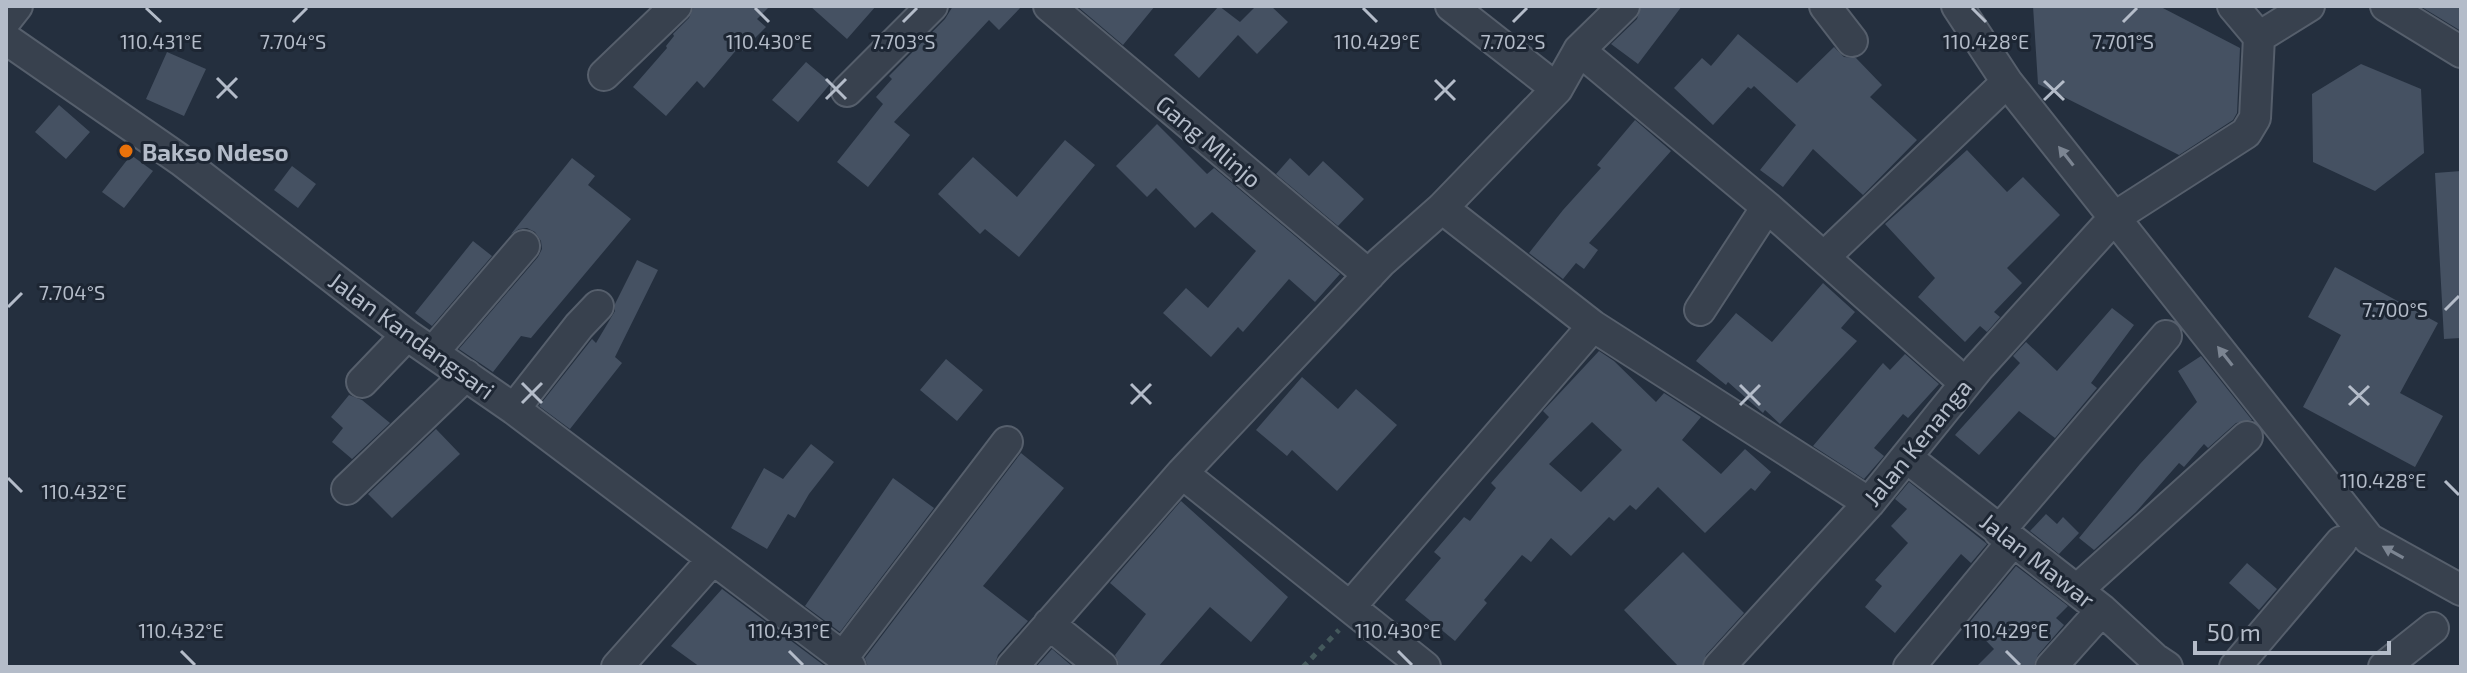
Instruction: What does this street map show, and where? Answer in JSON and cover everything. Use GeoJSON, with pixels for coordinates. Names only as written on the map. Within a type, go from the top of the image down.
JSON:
{"type":"FeatureCollection","features":[{"type":"Feature","properties":{"kind":"street"},"geometry":{"type":"LineString","coordinates":[[6,20],[17,6]]}},
{"type":"Feature","properties":{"kind":"street"},"geometry":{"type":"LineString","coordinates":[[604,75],[676,6]]}},
{"type":"Feature","properties":{"kind":"street"},"geometry":{"type":"LineString","coordinates":[[847,91],[932,6]]}},
{"type":"Feature","properties":{"kind":"street","name":"Gang Mlinjo"},"geometry":{"type":"LineString","coordinates":[[1049,6],[1369,275]]}},
{"type":"Feature","properties":{"kind":"street"},"geometry":{"type":"LineString","coordinates":[[1451,6],[1557,89]]}},
{"type":"Feature","properties":{"kind":"street"},"geometry":{"type":"LineString","coordinates":[[1012,667],[1182,473],[1369,275],[1442,208],[1557,89],[1579,50],[1624,6]]}},
{"type":"Feature","properties":{"kind":"street"},"geometry":{"type":"LineString","coordinates":[[1825,6],[1852,41]]}},
{"type":"Feature","properties":{"kind":"street"},"geometry":{"type":"LineString","coordinates":[[1957,6],[2007,82],[2369,539],[2461,590]]}},
{"type":"Feature","properties":{"kind":"street"},"geometry":{"type":"LineString","coordinates":[[2233,6],[2259,37],[2309,6]]}},
{"type":"Feature","properties":{"kind":"street"},"geometry":{"type":"LineString","coordinates":[[2386,6],[2461,52]]}},
{"type":"Feature","properties":{"kind":"street","name":"Jalan Kenanga"},"geometry":{"type":"LineString","coordinates":[[1719,667],[1869,503],[1965,383],[2115,217],[2246,133],[2255,118],[2259,37]]}},
{"type":"Feature","properties":{"kind":"street","name":"Jalan Kandangsari"},"geometry":{"type":"LineString","coordinates":[[6,39],[182,161],[407,335],[514,409],[847,664]]}},
{"type":"Feature","properties":{"kind":"street"},"geometry":{"type":"LineString","coordinates":[[1579,50],[1767,207],[1965,383]]}},
{"type":"Feature","properties":{"kind":"street"},"geometry":{"type":"LineString","coordinates":[[1824,257],[2007,82]]}},
{"type":"Feature","properties":{"kind":"street"},"geometry":{"type":"LineString","coordinates":[[1700,310],[1767,207]]}},
{"type":"Feature","properties":{"kind":"street"},"geometry":{"type":"LineString","coordinates":[[1442,208],[1593,326],[1869,503]]}},
{"type":"Feature","properties":{"kind":"street"},"geometry":{"type":"LineString","coordinates":[[433,352],[524,246]]}},
{"type":"Feature","properties":{"kind":"street"},"geometry":{"type":"LineString","coordinates":[[514,409],[598,306]]}},
{"type":"Feature","properties":{"kind":"street"},"geometry":{"type":"LineString","coordinates":[[1353,609],[1593,326]]}},
{"type":"Feature","properties":{"kind":"street"},"geometry":{"type":"LineString","coordinates":[[362,382],[407,335]]}},
{"type":"Feature","properties":{"kind":"street"},"geometry":{"type":"LineString","coordinates":[[1909,667],[2006,536],[2166,336]]}},
{"type":"Feature","properties":{"kind":"street"},"geometry":{"type":"LineString","coordinates":[[347,489],[466,375]]}},
{"type":"Feature","properties":{"kind":"street"},"geometry":{"type":"LineString","coordinates":[[2077,590],[2247,437]]}},
{"type":"Feature","properties":{"kind":"street"},"geometry":{"type":"LineString","coordinates":[[847,664],[1007,442]]}},
{"type":"Feature","properties":{"kind":"street","name":"Jalan Mawar"},"geometry":{"type":"LineString","coordinates":[[1906,457],[2102,610],[2167,667]]}},
{"type":"Feature","properties":{"kind":"street"},"geometry":{"type":"LineString","coordinates":[[1182,473],[1425,667]]}},
{"type":"Feature","properties":{"kind":"street"},"geometry":{"type":"LineString","coordinates":[[2235,667],[2341,542]]}},
{"type":"Feature","properties":{"kind":"street"},"geometry":{"type":"LineString","coordinates":[[617,667],[713,559]]}},
{"type":"Feature","properties":{"kind":"street"},"geometry":{"type":"LineString","coordinates":[[2051,667],[2102,610]]}},
{"type":"Feature","properties":{"kind":"street"},"geometry":{"type":"LineString","coordinates":[[1049,624],[1102,667]]}},
{"type":"Feature","properties":{"kind":"street"},"geometry":{"type":"LineString","coordinates":[[2384,667],[2433,628]]}},
{"type":"Feature","properties":{"kind":"path"},"geometry":{"type":"LineString","coordinates":[[1303,667],[1353,609]]}},
{"type":"Feature","properties":{"kind":"building"},"geometry":{"type":"Polygon","coordinates":[[[694,6],[770,6],[757,19],[766,27],[742,51],[738,48],[704,88],[697,81],[666,116],[633,87],[667,48],[673,34],[689,18],[694,6]]]}},
{"type":"Feature","properties":{"kind":"building"},"geometry":{"type":"Polygon","coordinates":[[[810,6],[876,6],[847,39],[810,6]]]}},
{"type":"Feature","properties":{"kind":"building"},"geometry":{"type":"Polygon","coordinates":[[[953,6],[1022,6],[999,30],[989,20],[894,122],[910,135],[868,187],[837,162],[883,104],[876,97],[892,79],[889,76],[945,19],[953,6]]]}},
{"type":"Feature","properties":{"kind":"building"},"geometry":{"type":"Polygon","coordinates":[[[1077,6],[1155,6],[1123,45],[1077,6]]]}},
{"type":"Feature","properties":{"kind":"building"},"geometry":{"type":"Polygon","coordinates":[[[1219,6],[1240,22],[1256,6],[1271,6],[1288,22],[1257,54],[1238,35],[1199,78],[1174,55],[1219,6]]]}},
{"type":"Feature","properties":{"kind":"building"},"geometry":{"type":"Polygon","coordinates":[[[1641,6],[1682,6],[1638,64],[1611,44],[1637,19],[1641,6]]]}},
{"type":"Feature","properties":{"kind":"building"},"geometry":{"type":"Polygon","coordinates":[[[2033,6],[2159,6],[2240,48],[2237,113],[2233,120],[2179,155],[2038,84],[2033,6]]]}},
{"type":"Feature","properties":{"kind":"building"},"geometry":{"type":"Polygon","coordinates":[[[2420,6],[2461,6],[2461,31],[2420,6]]]}},
{"type":"Feature","properties":{"kind":"building"},"geometry":{"type":"Polygon","coordinates":[[[1738,34],[1797,83],[1834,47],[1844,57],[1856,58],[1882,85],[1870,97],[1917,140],[1863,195],[1813,149],[1783,187],[1760,170],[1796,125],[1754,86],[1751,89],[1748,87],[1713,125],[1674,88],[1702,58],[1711,66],[1738,34]]]}},
{"type":"Feature","properties":{"kind":"building"},"geometry":{"type":"Polygon","coordinates":[[[167,52],[206,69],[184,116],[146,99],[167,52]]]}},
{"type":"Feature","properties":{"kind":"building"},"geometry":{"type":"Polygon","coordinates":[[[806,62],[831,83],[798,122],[772,100],[806,62]]]}},
{"type":"Feature","properties":{"kind":"building"},"geometry":{"type":"Polygon","coordinates":[[[2361,64],[2421,89],[2424,153],[2375,191],[2313,162],[2312,94],[2361,64]]]}},
{"type":"Feature","properties":{"kind":"building"},"geometry":{"type":"Polygon","coordinates":[[[59,105],[90,132],[66,159],[35,132],[59,105]]]}},
{"type":"Feature","properties":{"kind":"building"},"geometry":{"type":"Polygon","coordinates":[[[1635,120],[1671,151],[1589,243],[1598,250],[1584,269],[1576,263],[1563,279],[1529,253],[1601,168],[1597,165],[1635,120]]]}},
{"type":"Feature","properties":{"kind":"building"},"geometry":{"type":"Polygon","coordinates":[[[1157,124],[1207,174],[1214,168],[1340,274],[1315,302],[1289,279],[1243,332],[1238,327],[1211,357],[1163,313],[1186,288],[1208,308],[1256,251],[1212,212],[1195,228],[1156,188],[1147,197],[1116,166],[1157,124]]]}},
{"type":"Feature","properties":{"kind":"building"},"geometry":{"type":"Polygon","coordinates":[[[1065,140],[1095,165],[1019,257],[985,229],[980,234],[938,194],[973,157],[1017,197],[1065,140]]]}},
{"type":"Feature","properties":{"kind":"building"},"geometry":{"type":"Polygon","coordinates":[[[1967,150],[2007,192],[2023,177],[2060,215],[2007,268],[2022,283],[1994,312],[2000,317],[1987,332],[1980,326],[1965,342],[1918,297],[1935,278],[1885,224],[1967,150]]]}},
{"type":"Feature","properties":{"kind":"building"},"geometry":{"type":"Polygon","coordinates":[[[131,155],[153,171],[124,208],[102,192],[131,155]]]}},
{"type":"Feature","properties":{"kind":"building"},"geometry":{"type":"Polygon","coordinates":[[[572,158],[595,176],[588,185],[631,219],[531,338],[521,336],[493,372],[459,349],[538,257],[542,249],[535,232],[527,228],[511,234],[572,158]]]}},
{"type":"Feature","properties":{"kind":"building"},"geometry":{"type":"Polygon","coordinates":[[[1290,158],[1309,176],[1323,161],[1364,199],[1338,226],[1276,174],[1290,158]]]}},
{"type":"Feature","properties":{"kind":"building"},"geometry":{"type":"Polygon","coordinates":[[[292,166],[316,184],[298,208],[274,190],[292,166]]]}},
{"type":"Feature","properties":{"kind":"building"},"geometry":{"type":"Polygon","coordinates":[[[2461,171],[2461,338],[2444,339],[2435,173],[2461,171]]]}},
{"type":"Feature","properties":{"kind":"building"},"geometry":{"type":"Polygon","coordinates":[[[473,241],[492,256],[432,326],[415,313],[473,241]]]}},
{"type":"Feature","properties":{"kind":"building"},"geometry":{"type":"Polygon","coordinates":[[[637,260],[658,270],[615,357],[622,363],[570,429],[539,406],[592,339],[596,343],[615,311],[615,304],[637,260]]]}},
{"type":"Feature","properties":{"kind":"building"},"geometry":{"type":"Polygon","coordinates":[[[2335,267],[2438,323],[2400,393],[2443,416],[2415,467],[2303,407],[2341,335],[2308,317],[2335,267]]]}},
{"type":"Feature","properties":{"kind":"building"},"geometry":{"type":"Polygon","coordinates":[[[1823,283],[1855,312],[1841,328],[1857,341],[1780,424],[1696,361],[1736,313],[1772,342],[1823,283]]]}},
{"type":"Feature","properties":{"kind":"building"},"geometry":{"type":"Polygon","coordinates":[[[2112,308],[2134,325],[2091,383],[2097,388],[2055,438],[2019,411],[1979,455],[1955,435],[2020,363],[2013,356],[2026,342],[2057,371],[2112,308]]]}},
{"type":"Feature","properties":{"kind":"building"},"geometry":{"type":"Polygon","coordinates":[[[1599,351],[1614,361],[1656,402],[1664,393],[1701,417],[1682,440],[1721,474],[1745,449],[1771,472],[1755,491],[1751,488],[1705,533],[1658,487],[1636,510],[1630,505],[1614,521],[1609,517],[1571,556],[1551,538],[1531,562],[1522,555],[1455,641],[1405,600],[1441,558],[1434,552],[1464,517],[1470,521],[1496,488],[1491,483],[1549,417],[1543,411],[1599,351]],[[1592,422],[1549,464],[1581,492],[1622,450],[1592,422]]]}},
{"type":"Feature","properties":{"kind":"building"},"geometry":{"type":"Polygon","coordinates":[[[1905,354],[1939,384],[1908,418],[1903,414],[1874,448],[1884,456],[1864,479],[1813,446],[1883,363],[1890,370],[1905,354]]]}},
{"type":"Feature","properties":{"kind":"building"},"geometry":{"type":"Polygon","coordinates":[[[2201,356],[2252,420],[2236,423],[2208,448],[2204,444],[2184,467],[2179,463],[2136,512],[2094,550],[2079,538],[2140,464],[2197,402],[2178,371],[2201,356]]]}},
{"type":"Feature","properties":{"kind":"building"},"geometry":{"type":"Polygon","coordinates":[[[946,359],[983,390],[957,421],[920,390],[946,359]]]}},
{"type":"Feature","properties":{"kind":"building"},"geometry":{"type":"Polygon","coordinates":[[[1302,377],[1338,409],[1356,389],[1397,425],[1337,491],[1292,450],[1287,456],[1256,430],[1302,377]]]}},
{"type":"Feature","properties":{"kind":"building"},"geometry":{"type":"Polygon","coordinates":[[[349,395],[362,400],[390,423],[352,459],[332,442],[343,428],[331,417],[349,395]]]}},
{"type":"Feature","properties":{"kind":"building"},"geometry":{"type":"Polygon","coordinates":[[[436,429],[460,454],[392,518],[368,494],[436,429]]]}},
{"type":"Feature","properties":{"kind":"building"},"geometry":{"type":"Polygon","coordinates":[[[811,444],[834,462],[795,518],[788,514],[767,549],[731,528],[764,468],[783,479],[811,444]]]}},
{"type":"Feature","properties":{"kind":"building"},"geometry":{"type":"Polygon","coordinates":[[[1021,453],[1064,488],[983,586],[1028,621],[998,655],[994,667],[868,667],[865,658],[1021,453]]]}},
{"type":"Feature","properties":{"kind":"building"},"geometry":{"type":"Polygon","coordinates":[[[893,478],[934,508],[840,632],[805,606],[893,478]]]}},
{"type":"Feature","properties":{"kind":"building"},"geometry":{"type":"Polygon","coordinates":[[[1909,482],[1987,544],[1971,563],[1961,554],[1895,633],[1865,607],[1882,586],[1875,580],[1908,543],[1891,526],[1907,509],[1895,499],[1909,482]]]}},
{"type":"Feature","properties":{"kind":"building"},"geometry":{"type":"Polygon","coordinates":[[[1181,501],[1288,597],[1251,642],[1210,607],[1158,667],[1120,667],[1115,655],[1146,614],[1110,583],[1181,501]]]}},
{"type":"Feature","properties":{"kind":"building"},"geometry":{"type":"Polygon","coordinates":[[[2046,514],[2057,524],[2063,517],[2079,533],[2059,554],[2030,531],[2046,514]]]}},
{"type":"Feature","properties":{"kind":"building"},"geometry":{"type":"Polygon","coordinates":[[[1683,552],[1744,613],[1706,655],[1702,667],[1679,667],[1624,610],[1683,552]]]}},
{"type":"Feature","properties":{"kind":"building"},"geometry":{"type":"Polygon","coordinates":[[[2247,563],[2277,589],[2259,610],[2229,583],[2247,563]]]}},
{"type":"Feature","properties":{"kind":"building"},"geometry":{"type":"Polygon","coordinates":[[[2016,566],[2068,606],[2056,618],[2064,625],[2038,655],[2033,667],[1976,667],[1994,649],[1969,623],[2016,566]]]}},
{"type":"Feature","properties":{"kind":"building"},"geometry":{"type":"Polygon","coordinates":[[[722,589],[826,667],[700,667],[671,646],[722,589]]]}},
{"type":"Feature","properties":{"kind":"building"},"geometry":{"type":"Polygon","coordinates":[[[1052,649],[1073,667],[1036,667],[1052,649]]]}},
{"type":"Feature","properties":{"kind":"place","name":"Bakso Ndeso"},"geometry":{"type":"Point","coordinates":[126,151]}}]}
